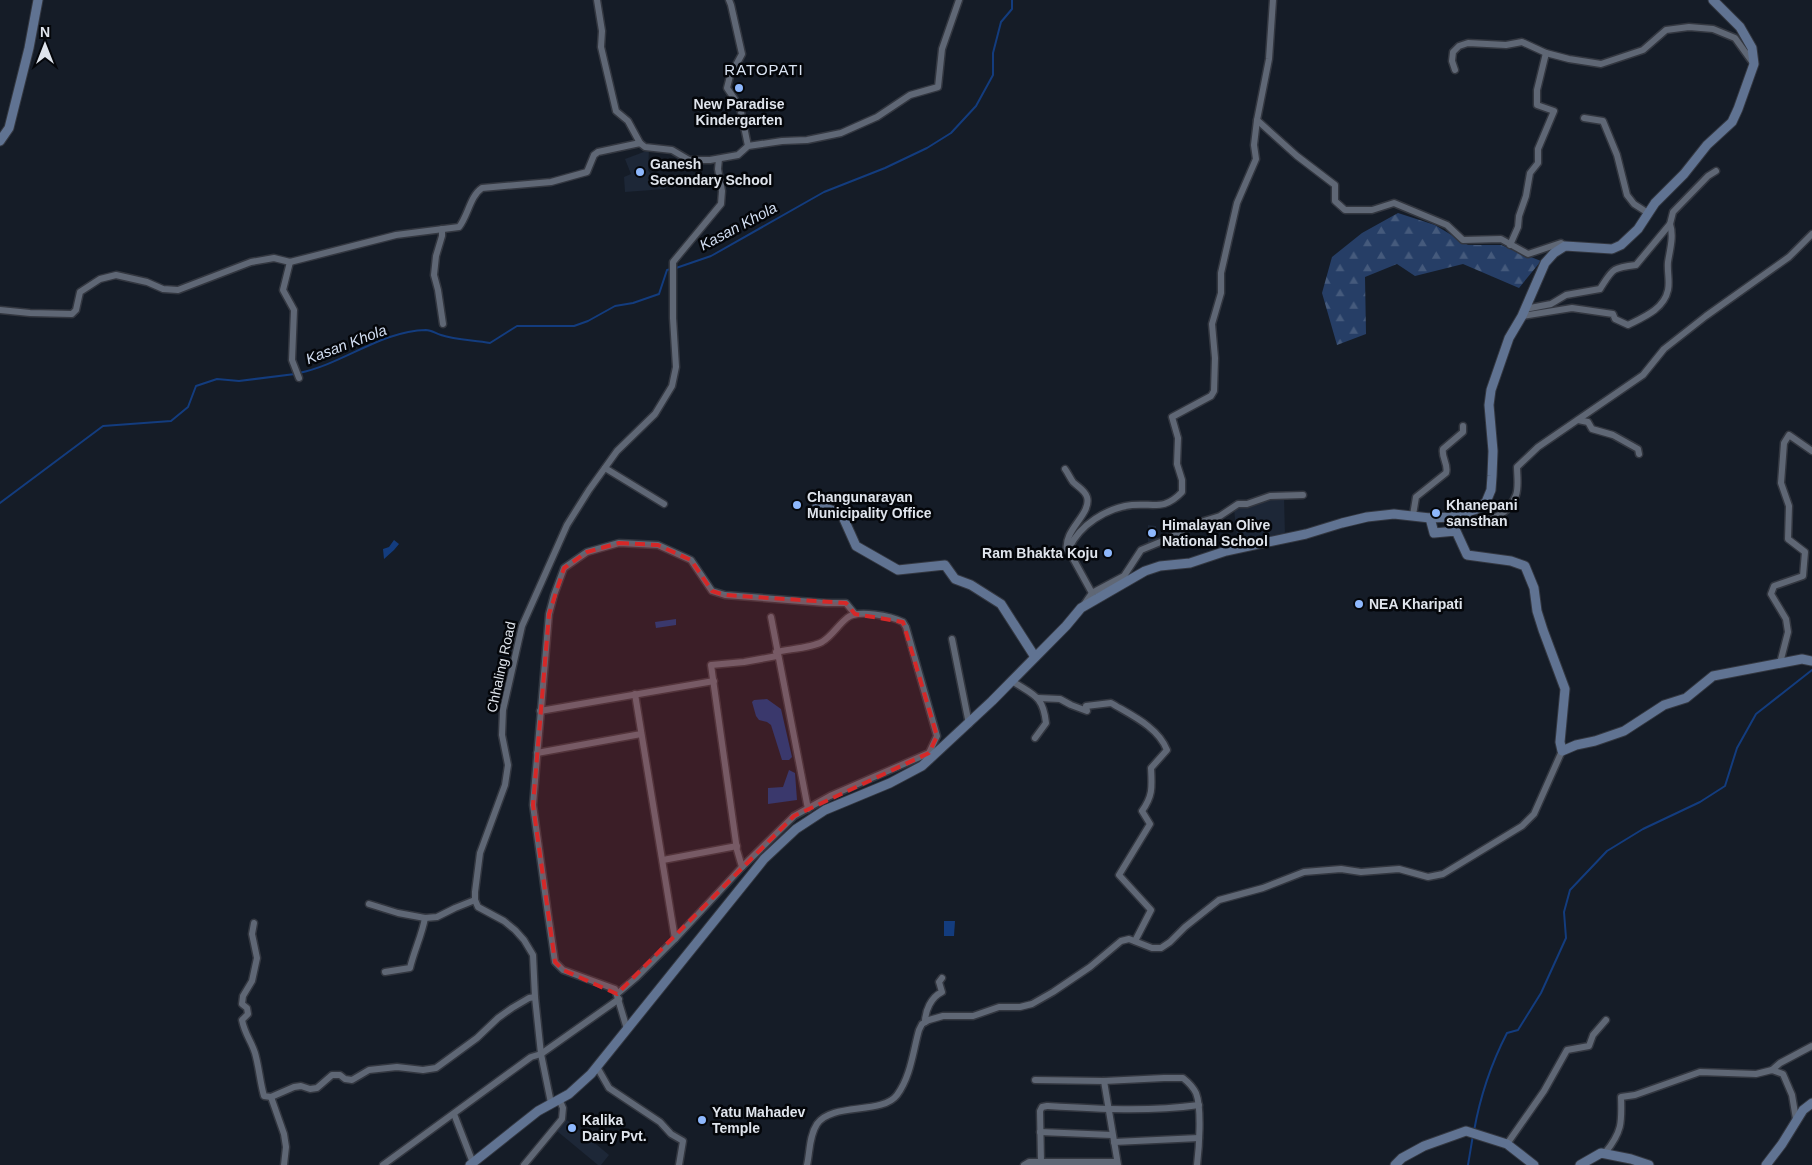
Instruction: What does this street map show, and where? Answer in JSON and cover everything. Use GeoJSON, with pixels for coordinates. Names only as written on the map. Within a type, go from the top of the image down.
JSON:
{"type":"FeatureCollection","features":[{"type":"Feature","properties":{"kind":"main road"},"geometry":{"type":"LineString","coordinates":[[0,141],[9,128],[29,48],[38,0]]}},
{"type":"Feature","properties":{"kind":"main road"},"geometry":{"type":"LineString","coordinates":[[472,1164],[527,1119],[569,1094],[598,1067],[764,859],[786,837],[825,810],[890,783],[922,766],[1012,681],[1081,608],[1145,571],[1160,566],[1190,563],[1226,551],[1306,534],[1342,523],[1367,518],[1394,514],[1430,518],[1459,516],[1477,509],[1486,502],[1490,490],[1493,451],[1490,397],[1509,338],[1523,312],[1544,263],[1565,246],[1612,249],[1621,245],[1638,229],[1656,203],[1684,174],[1707,145],[1732,122],[1754,64],[1752,48],[1740,27],[1713,0]]}},
{"type":"Feature","properties":{"kind":"main road"},"geometry":{"type":"LineString","coordinates":[[817,505],[834,511],[843,518],[856,546],[898,570],[944,565],[955,580],[971,585],[1001,604],[1035,657]]}},
{"type":"Feature","properties":{"kind":"main road"},"geometry":{"type":"LineString","coordinates":[[1430,518],[1434,533],[1456,531],[1467,554],[1511,561],[1525,566],[1534,588],[1539,617],[1565,690],[1560,742],[1562,751],[1624,731],[1664,705],[1686,698],[1713,676],[1802,659],[1812,661]]}},
{"type":"Feature","properties":{"kind":"main road"},"geometry":{"type":"LineString","coordinates":[[1766,1165],[1782,1144],[1803,1110],[1812,1103]]}},
{"type":"Feature","properties":{"kind":"main road"},"geometry":{"type":"LineString","coordinates":[[1395,1165],[1402,1158],[1424,1146],[1466,1131],[1507,1144],[1534,1165]]}},
{"type":"Feature","properties":{"kind":"main road"},"geometry":{"type":"LineString","coordinates":[[1580,1165],[1598,1153],[1605,1153],[1649,1165]]}},
{"type":"Feature","properties":{"kind":"street"},"geometry":{"type":"LineString","coordinates":[[596,0],[602,31],[601,47],[616,111],[628,121],[640,143],[645,147],[672,150],[689,160],[718,159],[738,155],[748,146],[782,140],[807,140],[841,133],[878,117],[910,95],[938,87],[942,49],[959,0]]}},
{"type":"Feature","properties":{"kind":"street"},"geometry":{"type":"LineString","coordinates":[[729,0],[742,54],[730,76],[727,88],[740,107],[748,146]]}},
{"type":"Feature","properties":{"kind":"street"},"geometry":{"type":"LineString","coordinates":[[1070,553],[1071,543],[1080,531],[1108,512],[1132,505],[1156,506],[1167,504],[1182,492],[1182,480],[1177,464],[1178,438],[1172,417],[1211,396],[1214,391],[1215,358],[1212,324],[1221,294],[1220,273],[1237,203],[1256,159],[1254,145],[1269,59],[1273,0]]}},
{"type":"Feature","properties":{"kind":"street"},"geometry":{"type":"LineString","coordinates":[[1455,70],[1452,61],[1453,52],[1463,44],[1506,45],[1522,42],[1546,53],[1601,64],[1643,50],[1666,30],[1689,27],[1713,29],[1735,38],[1754,64]]}},
{"type":"Feature","properties":{"kind":"street"},"geometry":{"type":"LineString","coordinates":[[1510,245],[1518,227],[1530,173],[1538,163],[1538,149],[1554,111],[1537,105],[1537,90],[1546,53]]}},
{"type":"Feature","properties":{"kind":"street"},"geometry":{"type":"LineString","coordinates":[[1584,118],[1603,121],[1616,155],[1627,195],[1634,204],[1648,213]]}},
{"type":"Feature","properties":{"kind":"street"},"geometry":{"type":"LineString","coordinates":[[1257,120],[1297,156],[1335,185],[1335,201],[1344,210],[1372,210],[1394,203],[1447,225],[1463,240],[1501,239],[1528,254],[1561,244],[1565,246]]}},
{"type":"Feature","properties":{"kind":"street"},"geometry":{"type":"LineString","coordinates":[[0,310],[72,314],[76,310],[80,292],[100,279],[116,275],[147,282],[162,288],[178,290],[251,262],[274,258],[290,262],[396,235],[459,227],[477,192],[482,188],[551,182],[588,172],[594,155],[598,152],[640,143]]}},
{"type":"Feature","properties":{"kind":"street","name":"Chhaling Road"},"geometry":{"type":"LineString","coordinates":[[475,900],[474,892],[480,852],[505,785],[508,765],[502,735],[502,710],[522,626],[567,525],[617,451],[656,414],[672,386],[676,367],[672,318],[673,262],[721,204],[722,191],[718,159]]}},
{"type":"Feature","properties":{"kind":"street"},"geometry":{"type":"LineString","coordinates":[[1523,312],[1551,304],[1566,295],[1600,289],[1612,270],[1619,267],[1636,266],[1670,224],[1673,212],[1708,176],[1716,171]]}},
{"type":"Feature","properties":{"kind":"street"},"geometry":{"type":"LineString","coordinates":[[1523,312],[1572,308],[1613,314],[1615,319],[1628,325],[1647,316],[1660,305],[1668,290],[1667,268],[1673,232],[1670,224]]}},
{"type":"Feature","properties":{"kind":"street"},"geometry":{"type":"LineString","coordinates":[[442,229],[434,275],[438,290],[442,324]]}},
{"type":"Feature","properties":{"kind":"street"},"geometry":{"type":"LineString","coordinates":[[1459,516],[1471,521],[1494,518],[1505,513],[1516,494],[1517,467],[1538,447],[1643,375],[1664,349],[1706,316],[1789,257],[1810,238]]}},
{"type":"Feature","properties":{"kind":"street"},"geometry":{"type":"LineString","coordinates":[[290,262],[282,290],[294,310],[292,360],[299,378]]}},
{"type":"Feature","properties":{"kind":"street"},"geometry":{"type":"LineString","coordinates":[[1578,420],[1588,422],[1592,429],[1613,435],[1638,449],[1639,454]]}},
{"type":"Feature","properties":{"kind":"street"},"geometry":{"type":"LineString","coordinates":[[1413,515],[1416,497],[1446,473],[1448,469],[1442,453],[1443,449],[1463,432],[1464,426]]}},
{"type":"Feature","properties":{"kind":"street"},"geometry":{"type":"LineString","coordinates":[[1780,664],[1788,632],[1786,619],[1772,594],[1774,586],[1803,576],[1805,552],[1788,539],[1789,506],[1782,483],[1784,443],[1788,435],[1812,451]]}},
{"type":"Feature","properties":{"kind":"street"},"geometry":{"type":"LineString","coordinates":[[605,468],[664,504]]}},
{"type":"Feature","properties":{"kind":"street"},"geometry":{"type":"LineString","coordinates":[[1065,469],[1073,482],[1084,491],[1087,497],[1088,506],[1068,537],[1066,546],[1092,593]]}},
{"type":"Feature","properties":{"kind":"street"},"geometry":{"type":"LineString","coordinates":[[1081,608],[1092,593],[1124,576],[1141,550],[1170,538],[1191,525],[1220,516],[1238,504],[1248,504],[1270,496],[1303,495]]}},
{"type":"Feature","properties":{"kind":"street"},"geometry":{"type":"LineString","coordinates":[[628,1029],[615,989],[563,970],[556,962],[533,805],[549,614],[564,568],[587,552],[619,543],[658,545],[691,560],[712,591],[725,595],[846,603],[855,614]]}},
{"type":"Feature","properties":{"kind":"street"},"geometry":{"type":"LineString","coordinates":[[383,1165],[532,1057],[542,1054],[618,996],[676,939],[742,867],[794,816],[830,796],[929,753],[936,736],[905,624],[890,618],[855,614],[846,618],[826,638],[818,643],[777,654],[722,665],[711,665],[737,846],[742,867]]}},
{"type":"Feature","properties":{"kind":"street"},"geometry":{"type":"LineString","coordinates":[[771,617],[808,809]]}},
{"type":"Feature","properties":{"kind":"street"},"geometry":{"type":"LineString","coordinates":[[952,639],[968,724]]}},
{"type":"Feature","properties":{"kind":"street"},"geometry":{"type":"LineString","coordinates":[[540,711],[714,681]]}},
{"type":"Feature","properties":{"kind":"street"},"geometry":{"type":"LineString","coordinates":[[1012,681],[1038,698],[1042,704],[1046,723],[1035,738]]}},
{"type":"Feature","properties":{"kind":"street"},"geometry":{"type":"LineString","coordinates":[[635,694],[676,939]]}},
{"type":"Feature","properties":{"kind":"street"},"geometry":{"type":"LineString","coordinates":[[1038,698],[1060,699],[1087,711],[1086,706],[1111,703],[1150,726],[1164,741],[1167,750],[1151,768],[1152,789],[1148,802],[1142,811],[1150,824],[1119,875],[1151,910],[1135,941]]}},
{"type":"Feature","properties":{"kind":"street"},"geometry":{"type":"LineString","coordinates":[[537,753],[641,734]]}},
{"type":"Feature","properties":{"kind":"street"},"geometry":{"type":"LineString","coordinates":[[807,1165],[812,1138],[819,1121],[831,1115],[856,1108],[885,1104],[897,1096],[906,1078],[919,1030],[928,1020],[943,1016],[973,1016],[999,1007],[1020,1007],[1032,1004],[1090,967],[1121,941],[1126,939],[1152,948],[1162,948],[1219,900],[1263,888],[1304,872],[1341,869],[1360,872],[1399,869],[1428,877],[1443,874],[1522,826],[1534,814],[1562,751]]}},
{"type":"Feature","properties":{"kind":"street"},"geometry":{"type":"LineString","coordinates":[[663,860],[737,846]]}},
{"type":"Feature","properties":{"kind":"street"},"geometry":{"type":"LineString","coordinates":[[369,904],[398,913],[425,918],[437,917],[475,900],[478,907],[509,924],[524,940],[533,955],[535,997],[542,1054],[555,1101],[563,1108],[562,1119],[524,1165]]}},
{"type":"Feature","properties":{"kind":"street"},"geometry":{"type":"LineString","coordinates":[[384,972],[410,968],[425,918]]}},
{"type":"Feature","properties":{"kind":"street"},"geometry":{"type":"LineString","coordinates":[[254,923],[252,934],[258,958],[252,981],[243,996],[242,1004],[247,1008],[248,1014],[242,1020],[244,1033],[256,1055],[264,1096],[271,1097],[294,1087],[317,1088],[332,1075],[340,1075],[345,1079],[352,1080],[369,1070],[397,1067],[424,1070],[436,1068],[477,1038],[498,1018],[529,998],[535,997]]}},
{"type":"Feature","properties":{"kind":"street"},"geometry":{"type":"LineString","coordinates":[[925,1022],[925,1015],[933,998],[942,992],[939,982],[942,978]]}},
{"type":"Feature","properties":{"kind":"street"},"geometry":{"type":"LineString","coordinates":[[1507,1144],[1544,1090],[1567,1050],[1589,1046],[1592,1035],[1606,1020]]}},
{"type":"Feature","properties":{"kind":"street"},"geometry":{"type":"LineString","coordinates":[[1605,1153],[1617,1139],[1622,1121],[1621,1097],[1635,1095],[1700,1072],[1756,1074],[1772,1070],[1780,1063],[1812,1046]]}},
{"type":"Feature","properties":{"kind":"street"},"geometry":{"type":"LineString","coordinates":[[598,1067],[608,1088],[660,1122],[671,1134],[683,1141],[679,1165]]}},
{"type":"Feature","properties":{"kind":"street"},"geometry":{"type":"LineString","coordinates":[[1772,1070],[1783,1074],[1792,1095],[1796,1120]]}},
{"type":"Feature","properties":{"kind":"street"},"geometry":{"type":"LineString","coordinates":[[1035,1080],[1104,1081],[1183,1078],[1195,1092],[1198,1105],[1197,1165]]}},
{"type":"Feature","properties":{"kind":"street"},"geometry":{"type":"LineString","coordinates":[[1024,1165],[1029,1162],[1117,1164],[1104,1081]]}},
{"type":"Feature","properties":{"kind":"street"},"geometry":{"type":"LineString","coordinates":[[271,1097],[284,1134],[286,1147],[284,1165]]}},
{"type":"Feature","properties":{"kind":"street"},"geometry":{"type":"LineString","coordinates":[[1041,1162],[1040,1111],[1047,1106],[1108,1110],[1175,1108],[1198,1105]]}},
{"type":"Feature","properties":{"kind":"street"},"geometry":{"type":"LineString","coordinates":[[454,1114],[472,1164]]}},
{"type":"Feature","properties":{"kind":"street"},"geometry":{"type":"LineString","coordinates":[[1040,1132],[1113,1138],[1198,1138]]}},
{"type":"Feature","properties":{"kind":"highlighted area"},"geometry":{"type":"Polygon","coordinates":[[[619,543],[658,545],[691,560],[712,591],[725,595],[846,603],[855,614],[903,622],[937,736],[929,753],[794,816],[617,994],[563,970],[555,962],[533,805],[549,614],[564,568],[587,552],[619,543]]]}},
{"type":"Feature","properties":{"kind":"shaded area","name":"Ganesh Secondary School"},"geometry":{"type":"Polygon","coordinates":[[[649,150],[648,170],[651,174],[672,180],[665,189],[625,192],[624,177],[631,174],[625,159],[649,150]]]}},
{"type":"Feature","properties":{"kind":"shaded area"},"geometry":{"type":"Polygon","coordinates":[[[1284,496],[1285,536],[1238,546],[1234,509],[1259,499],[1284,496]]]}},
{"type":"Feature","properties":{"kind":"shaded area","name":"Himalayan Olive National School"},"geometry":{"type":"Polygon","coordinates":[[[1148,525],[1156,526],[1157,539],[1148,543],[1148,525]]]}},
{"type":"Feature","properties":{"kind":"shaded area"},"geometry":{"type":"Polygon","coordinates":[[[394,540],[399,544],[384,559],[383,549],[389,547],[394,540]]]}},
{"type":"Feature","properties":{"kind":"shaded area"},"geometry":{"type":"Polygon","coordinates":[[[676,619],[676,625],[656,628],[655,622],[676,619]]]}},
{"type":"Feature","properties":{"kind":"shaded area"},"geometry":{"type":"Polygon","coordinates":[[[767,699],[781,709],[792,757],[789,760],[782,760],[771,725],[759,720],[756,716],[752,702],[754,700],[767,699]]]}},
{"type":"Feature","properties":{"kind":"shaded area"},"geometry":{"type":"Polygon","coordinates":[[[789,770],[795,773],[797,800],[768,804],[768,788],[783,787],[789,770]]]}},
{"type":"Feature","properties":{"kind":"shaded area"},"geometry":{"type":"Polygon","coordinates":[[[944,921],[955,921],[954,936],[944,936],[944,921]]]}},
{"type":"Feature","properties":{"kind":"shaded area","name":"Kalika Dairy Pvt."},"geometry":{"type":"Polygon","coordinates":[[[567,1120],[609,1155],[601,1165],[598,1165],[557,1131],[567,1120]]]}},
{"type":"Feature","properties":{"kind":"green space"},"geometry":{"type":"Polygon","coordinates":[[[1398,213],[1435,225],[1468,245],[1501,245],[1541,261],[1519,288],[1463,264],[1415,276],[1397,264],[1365,277],[1366,334],[1337,345],[1322,293],[1332,257],[1362,233],[1398,213]]]}},
{"type":"Feature","properties":{"kind":"waterway","name":"Kasan Khola"},"geometry":{"type":"LineString","coordinates":[[676,268],[711,256],[824,192],[885,168],[927,148],[951,133],[976,106],[993,75],[993,53],[1001,22],[1012,9],[1012,0]]}},
{"type":"Feature","properties":{"kind":"waterway","name":"Kasan Khola"},"geometry":{"type":"LineString","coordinates":[[299,373],[315,369],[393,336],[409,332],[428,330],[453,338],[490,343],[517,326],[574,326],[588,321],[615,306],[633,303],[659,294],[667,270],[671,269]]}},
{"type":"Feature","properties":{"kind":"waterway","name":"Kasan Khola"},"geometry":{"type":"LineString","coordinates":[[0,503],[103,426],[171,421],[188,407],[196,386],[217,379],[239,381],[295,374]]}},
{"type":"Feature","properties":{"kind":"waterway"},"geometry":{"type":"LineString","coordinates":[[1474,1131],[1479,1106],[1501,1045],[1507,1033],[1518,1030],[1541,993],[1566,938],[1564,912],[1570,890],[1607,851],[1643,829],[1700,802],[1725,786],[1737,748],[1756,714],[1812,670]]}},
{"type":"Feature","properties":{"kind":"waterway"},"geometry":{"type":"LineString","coordinates":[[1468,1165],[1473,1135]]}},
{"type":"Feature","properties":{"kind":"place","name":"New Paradise Kindergarten"},"geometry":{"type":"Point","coordinates":[739,88]}},
{"type":"Feature","properties":{"kind":"place","name":"Ganesh Secondary School"},"geometry":{"type":"Point","coordinates":[640,172]}},
{"type":"Feature","properties":{"kind":"place","name":"Changunarayan Municipality Office"},"geometry":{"type":"Point","coordinates":[797,505]}},
{"type":"Feature","properties":{"kind":"place","name":"Khanepani sansthan"},"geometry":{"type":"Point","coordinates":[1436,513]}},
{"type":"Feature","properties":{"kind":"place","name":"Himalayan Olive National School"},"geometry":{"type":"Point","coordinates":[1152,533]}},
{"type":"Feature","properties":{"kind":"place","name":"Ram Bhakta Koju"},"geometry":{"type":"Point","coordinates":[1108,553]}},
{"type":"Feature","properties":{"kind":"place","name":"NEA Kharipati"},"geometry":{"type":"Point","coordinates":[1359,604]}},
{"type":"Feature","properties":{"kind":"place","name":"Yatu Mahadev Temple"},"geometry":{"type":"Point","coordinates":[702,1120]}},
{"type":"Feature","properties":{"kind":"place","name":"Kalika Dairy Pvt."},"geometry":{"type":"Point","coordinates":[572,1128]}},
{"type":"Feature","properties":{"kind":"district","name":"RATOPATI"},"geometry":{"type":"Point","coordinates":[764,69]}}]}
